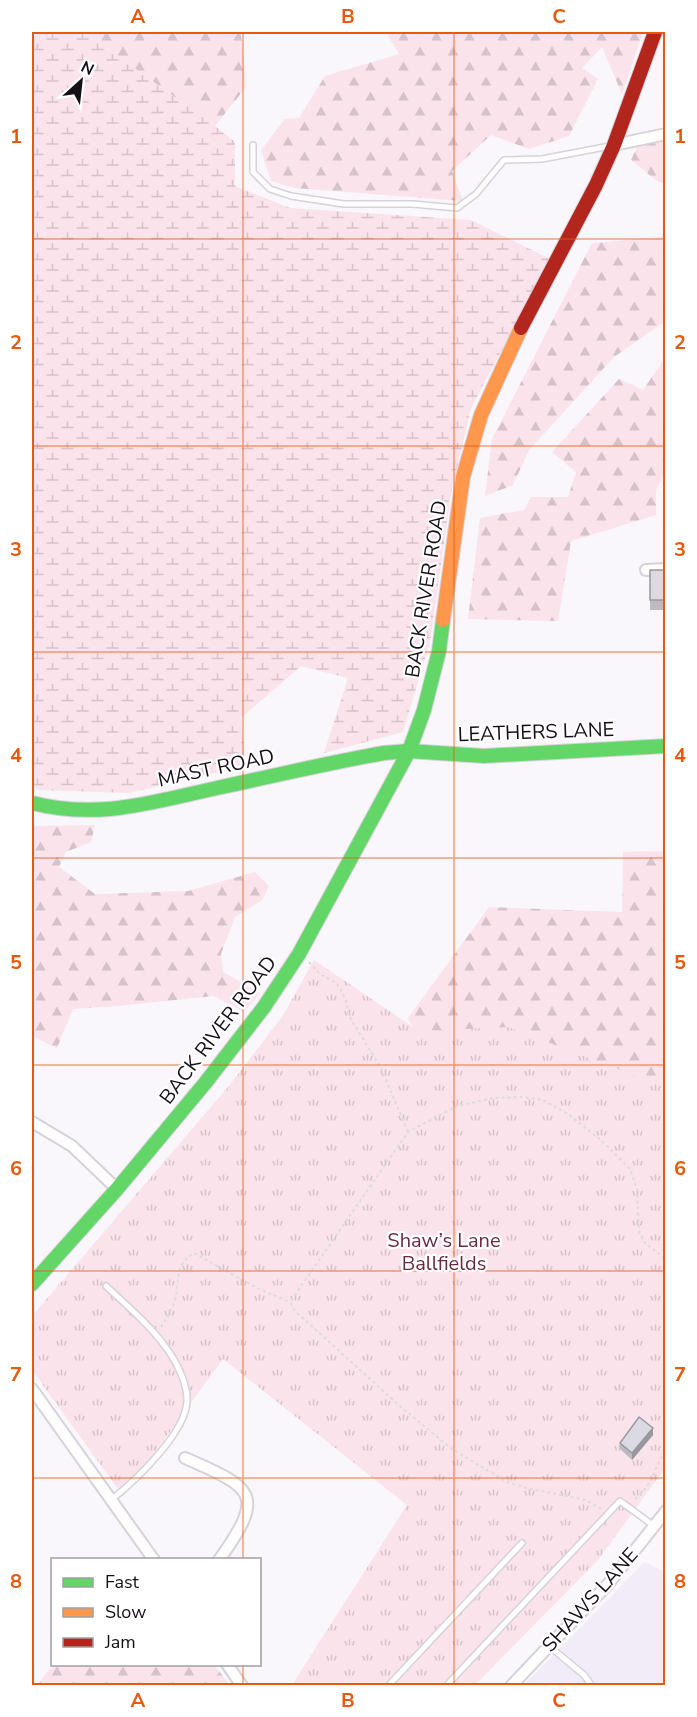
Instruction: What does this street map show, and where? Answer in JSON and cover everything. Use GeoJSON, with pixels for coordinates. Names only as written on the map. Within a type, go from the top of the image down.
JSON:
{"type":"FeatureCollection","features":[{"type":"Feature","properties":{"kind":"street","name":"BACK RIVER ROAD"},"geometry":{"type":"LineString","coordinates":[[32,1284],[117,1189],[238,1041],[282,981],[299,954],[409,751],[424,710],[438,651],[463,477],[481,415],[507,356],[596,185],[614,145],[655,32]]}},
{"type":"Feature","properties":{"kind":"street"},"geometry":{"type":"LineString","coordinates":[[614,145],[666,134]]}},
{"type":"Feature","properties":{"kind":"street"},"geometry":{"type":"LineString","coordinates":[[646,570],[666,569]]}},
{"type":"Feature","properties":{"kind":"street","name":"LEATHERS LANE"},"geometry":{"type":"LineString","coordinates":[[409,751],[484,756],[666,746]]}},
{"type":"Feature","properties":{"kind":"street","name":"MAST ROAD"},"geometry":{"type":"LineString","coordinates":[[32,803],[73,811],[130,807],[350,759],[409,751]]}},
{"type":"Feature","properties":{"kind":"street"},"geometry":{"type":"LineString","coordinates":[[32,1122],[72,1146],[117,1189]]}},
{"type":"Feature","properties":{"kind":"street"},"geometry":{"type":"LineString","coordinates":[[32,1389],[153,1558]]}},
{"type":"Feature","properties":{"kind":"street"},"geometry":{"type":"LineString","coordinates":[[185,1458],[222,1474],[236,1483],[244,1491],[248,1501],[243,1524],[220,1558]]}},
{"type":"Feature","properties":{"kind":"street","name":"SHAWS LANE"},"geometry":{"type":"LineString","coordinates":[[511,1686],[609,1583],[666,1511]]}},
{"type":"Feature","properties":{"kind":"street"},"geometry":{"type":"LineString","coordinates":[[228,1666],[242,1686]]}},
{"type":"Feature","properties":{"kind":"lane"},"geometry":{"type":"LineString","coordinates":[[253,145],[253,172],[270,189],[344,204],[413,204],[458,208],[476,195],[504,160],[542,159],[614,145]]}},
{"type":"Feature","properties":{"kind":"lane"},"geometry":{"type":"LineString","coordinates":[[106,1286],[156,1336],[174,1360],[186,1388],[187,1400],[186,1410],[171,1437],[149,1465],[111,1500]]}},
{"type":"Feature","properties":{"kind":"lane"},"geometry":{"type":"LineString","coordinates":[[446,1686],[620,1501],[654,1526]]}},
{"type":"Feature","properties":{"kind":"lane"},"geometry":{"type":"LineString","coordinates":[[388,1686],[522,1543]]}},
{"type":"Feature","properties":{"kind":"lane"},"geometry":{"type":"LineString","coordinates":[[549,1646],[584,1675],[592,1686]]}},
{"type":"Feature","properties":{"kind":"path"},"geometry":{"type":"LineString","coordinates":[[308,960],[320,974],[335,982],[340,988],[349,1016],[381,1068],[408,1132]]}},
{"type":"Feature","properties":{"kind":"path"},"geometry":{"type":"LineString","coordinates":[[290,1302],[408,1132],[457,1106],[494,1098],[522,1097],[543,1100],[568,1114],[602,1141],[630,1169],[637,1189],[639,1231],[645,1244],[666,1259]]}},
{"type":"Feature","properties":{"kind":"path"},"geometry":{"type":"LineString","coordinates":[[156,1336],[175,1298],[181,1264],[194,1253],[259,1289],[290,1302],[296,1311],[348,1360],[452,1449],[507,1482],[586,1500],[608,1514]]}},
{"type":"Feature","properties":{"kind":"path"},"geometry":{"type":"LineString","coordinates":[[627,1507],[646,1487],[666,1448]]}},
{"type":"Feature","properties":{"kind":"shaded area"},"geometry":{"type":"Polygon","coordinates":[[[645,1562],[665,1572],[665,1685],[523,1686],[645,1562]]]}},
{"type":"Feature","properties":{"kind":"green space"},"geometry":{"type":"Polygon","coordinates":[[[32,32],[84,32],[215,126],[235,142],[235,186],[290,208],[471,220],[550,259],[471,408],[451,494],[430,642],[403,732],[324,753],[348,678],[301,666],[241,718],[246,766],[129,793],[38,790],[32,785],[32,32]]]}},
{"type":"Feature","properties":{"kind":"green space"},"geometry":{"type":"Polygon","coordinates":[[[84,32],[241,32],[246,87],[215,126],[84,32]]]}},
{"type":"Feature","properties":{"kind":"green space"},"geometry":{"type":"Polygon","coordinates":[[[386,32],[643,32],[622,94],[602,47],[582,68],[598,79],[569,136],[529,149],[491,135],[452,171],[463,201],[294,188],[271,181],[261,150],[285,119],[299,118],[325,76],[399,54],[386,32]]]}},
{"type":"Feature","properties":{"kind":"green space"},"geometry":{"type":"Polygon","coordinates":[[[666,140],[665,184],[657,181],[631,160],[637,147],[666,140]]]}},
{"type":"Feature","properties":{"kind":"green space"},"geometry":{"type":"Polygon","coordinates":[[[665,231],[665,321],[614,357],[529,450],[513,485],[485,496],[492,439],[592,243],[661,237],[665,231]]]}},
{"type":"Feature","properties":{"kind":"green space"},"geometry":{"type":"Polygon","coordinates":[[[665,358],[665,474],[656,490],[656,515],[571,541],[558,621],[468,619],[480,518],[524,510],[531,497],[568,497],[576,472],[552,452],[619,379],[643,390],[665,358]]]}},
{"type":"Feature","properties":{"kind":"green space"},"geometry":{"type":"Polygon","coordinates":[[[95,825],[91,842],[66,852],[59,867],[95,894],[188,891],[255,872],[269,886],[262,900],[235,917],[221,954],[223,972],[260,993],[244,1012],[214,996],[73,1009],[57,1048],[32,1036],[32,826],[95,825]]]}},
{"type":"Feature","properties":{"kind":"green space"},"geometry":{"type":"Polygon","coordinates":[[[665,851],[665,1143],[427,1056],[408,1018],[489,907],[622,912],[623,852],[665,851]]]}},
{"type":"Feature","properties":{"kind":"green space","name":"Shaw’s Lane Ballfields"},"geometry":{"type":"Polygon","coordinates":[[[314,960],[419,1031],[508,1027],[665,1087],[665,1468],[598,1560],[475,1685],[292,1685],[407,1505],[223,1359],[123,1496],[32,1370],[32,1316],[228,1087],[282,1017],[314,960]]]}},
{"type":"Feature","properties":{"kind":"green space"},"geometry":{"type":"Polygon","coordinates":[[[52,1666],[215,1666],[230,1685],[37,1685],[52,1666]]]}},
{"type":"Feature","properties":{"kind":"building"},"geometry":{"type":"Polygon","coordinates":[[[650,570],[666,570],[666,600],[650,600],[650,570]]]}},
{"type":"Feature","properties":{"kind":"building"},"geometry":{"type":"Polygon","coordinates":[[[639,1417],[653,1428],[632,1453],[620,1443],[639,1417]]]}},
{"type":"Feature","properties":{"kind":"traffic: fast"},"geometry":{"type":"LineString","coordinates":[[32,1284],[117,1189],[206,1082],[264,1007],[299,954],[409,751],[424,710],[439,651],[443,620]]}},
{"type":"Feature","properties":{"kind":"traffic: fast"},"geometry":{"type":"LineString","coordinates":[[32,803],[80,810],[125,807],[384,753],[409,751],[484,756],[666,746]]}},
{"type":"Feature","properties":{"kind":"traffic: slow"},"geometry":{"type":"LineString","coordinates":[[443,620],[463,477],[481,415],[521,328]]}},
{"type":"Feature","properties":{"kind":"traffic: jam"},"geometry":{"type":"LineString","coordinates":[[521,328],[596,185],[614,145],[655,32]]}}]}
